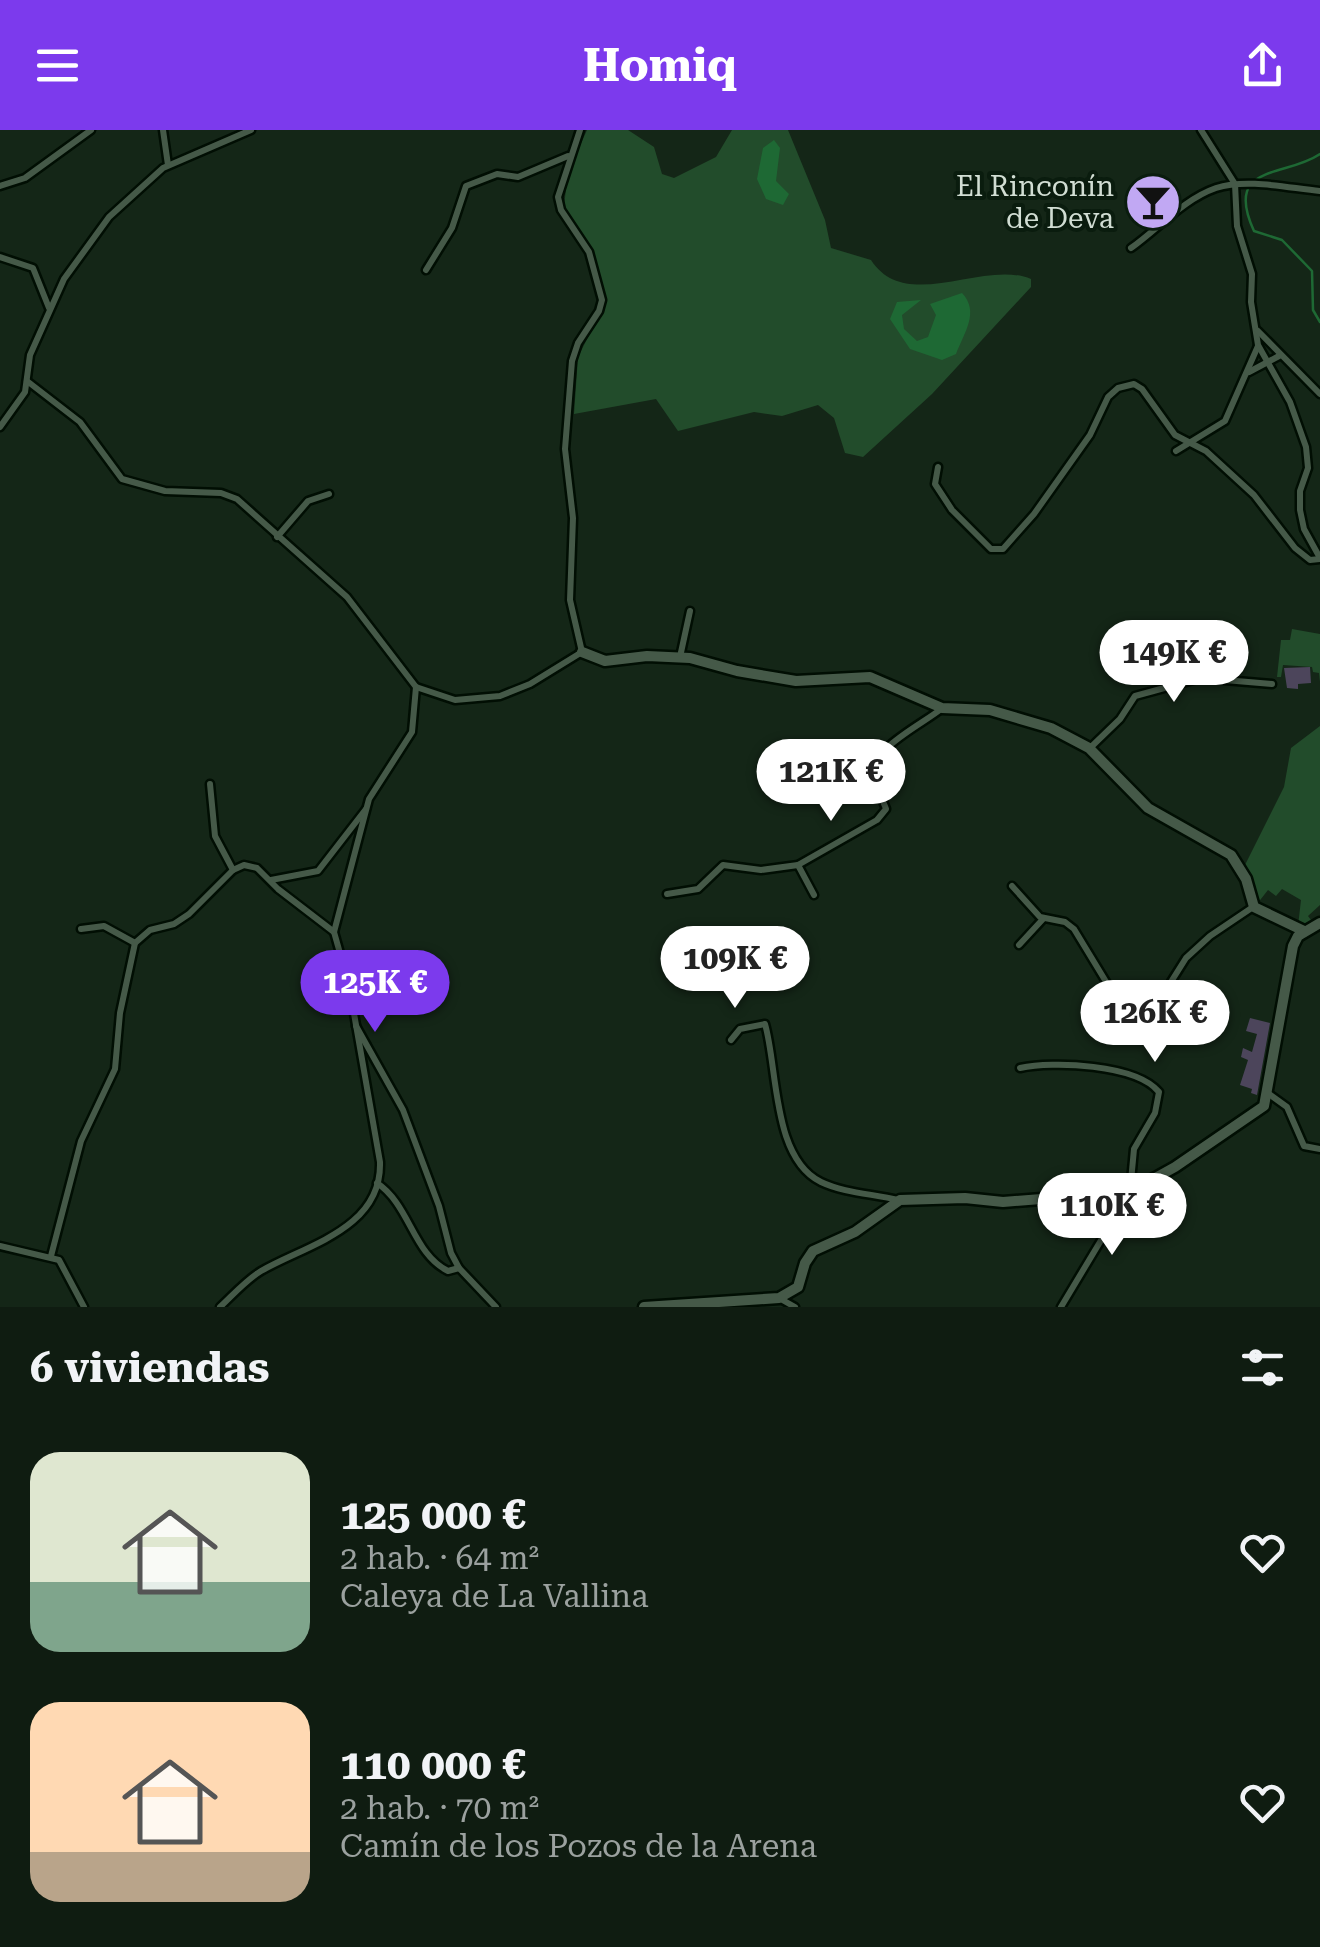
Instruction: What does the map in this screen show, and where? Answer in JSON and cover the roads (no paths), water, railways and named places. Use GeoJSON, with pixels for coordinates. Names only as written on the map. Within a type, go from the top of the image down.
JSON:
{"type":"FeatureCollection","features":[{"type":"Feature","properties":{"kind":"street"},"geometry":{"type":"LineString","coordinates":[[0,186],[25,178],[91,130]]}},
{"type":"Feature","properties":{"kind":"street"},"geometry":{"type":"LineString","coordinates":[[0,426],[18,406],[30,356],[64,279],[98,232],[130,197],[168,165],[251,130]]}},
{"type":"Feature","properties":{"kind":"street"},"geometry":{"type":"LineString","coordinates":[[580,130],[558,197],[561,210],[589,252],[602,300],[572,361],[565,450],[573,518],[570,600],[582,652]]}},
{"type":"Feature","properties":{"kind":"street"},"geometry":{"type":"LineString","coordinates":[[1176,451],[1224,421],[1258,345],[1250,262],[1236,220],[1240,184],[1202,130]]}},
{"type":"Feature","properties":{"kind":"street"},"geometry":{"type":"LineString","coordinates":[[165,133],[168,165]]}},
{"type":"Feature","properties":{"kind":"street"},"geometry":{"type":"LineString","coordinates":[[426,270],[452,228],[466,186],[497,174],[518,178],[569,156]]}},
{"type":"Feature","properties":{"kind":"street"},"geometry":{"type":"LineString","coordinates":[[1131,248],[1208,191],[1240,184],[1320,191]]}},
{"type":"Feature","properties":{"kind":"street"},"geometry":{"type":"LineString","coordinates":[[0,257],[33,268],[50,310]]}},
{"type":"Feature","properties":{"kind":"street"},"geometry":{"type":"LineString","coordinates":[[1258,331],[1320,394]]}},
{"type":"Feature","properties":{"kind":"street"},"geometry":{"type":"LineString","coordinates":[[938,467],[935,484],[952,510],[991,549],[1003,549],[1034,514],[1090,435],[1108,397],[1127,384],[1142,388],[1163,422],[1182,441],[1206,451],[1254,495],[1295,548],[1310,560],[1320,559],[1304,529],[1300,510],[1300,491],[1308,468],[1306,447],[1283,388],[1258,345]]}},
{"type":"Feature","properties":{"kind":"street"},"geometry":{"type":"LineString","coordinates":[[1248,373],[1280,356]]}},
{"type":"Feature","properties":{"kind":"street"},"geometry":{"type":"LineString","coordinates":[[26,381],[80,422],[122,480],[166,491],[231,495],[347,596],[416,688],[417,712],[412,732],[394,765],[376,786],[367,808],[334,932],[380,1162],[377,1183],[359,1215],[344,1230],[260,1271],[220,1307]]}},
{"type":"Feature","properties":{"kind":"street"},"geometry":{"type":"LineString","coordinates":[[278,537],[308,502],[330,494]]}},
{"type":"Feature","properties":{"kind":"street"},"geometry":{"type":"LineString","coordinates":[[680,657],[690,610]]}},
{"type":"Feature","properties":{"kind":"street"},"geometry":{"type":"LineString","coordinates":[[582,652],[605,661],[680,657],[796,681],[870,677],[942,708],[990,710],[1024,718],[1089,748],[1148,808],[1231,856],[1246,879],[1254,906]]}},
{"type":"Feature","properties":{"kind":"street"},"geometry":{"type":"LineString","coordinates":[[416,688],[455,700],[500,696],[530,684],[582,652]]}},
{"type":"Feature","properties":{"kind":"street"},"geometry":{"type":"LineString","coordinates":[[1089,748],[1120,720],[1136,696],[1201,678],[1272,684]]}},
{"type":"Feature","properties":{"kind":"street"},"geometry":{"type":"LineString","coordinates":[[667,894],[698,889],[723,865],[761,870],[798,865],[881,817],[886,806],[874,780],[874,766],[884,752],[942,708]]}},
{"type":"Feature","properties":{"kind":"street"},"geometry":{"type":"LineString","coordinates":[[210,784],[214,836],[233,870]]}},
{"type":"Feature","properties":{"kind":"street"},"geometry":{"type":"LineString","coordinates":[[269,880],[318,871],[367,808]]}},
{"type":"Feature","properties":{"kind":"street"},"geometry":{"type":"LineString","coordinates":[[798,865],[814,894]]}},
{"type":"Feature","properties":{"kind":"street"},"geometry":{"type":"LineString","coordinates":[[51,1256],[80,1141],[115,1069],[120,1014],[135,943],[150,930],[174,924],[189,914],[233,870],[254,866],[334,932]]}},
{"type":"Feature","properties":{"kind":"street"},"geometry":{"type":"LineString","coordinates":[[1012,886],[1044,918],[1057,919],[1074,929],[1108,985],[1153,997],[1164,993],[1186,958],[1210,936],[1254,906]]}},
{"type":"Feature","properties":{"kind":"street"},"geometry":{"type":"LineString","coordinates":[[1254,906],[1315,928]]}},
{"type":"Feature","properties":{"kind":"street"},"geometry":{"type":"LineString","coordinates":[[1019,945],[1044,918]]}},
{"type":"Feature","properties":{"kind":"street"},"geometry":{"type":"LineString","coordinates":[[81,929],[104,926],[135,943]]}},
{"type":"Feature","properties":{"kind":"street"},"geometry":{"type":"LineString","coordinates":[[731,1040],[740,1029],[765,1024],[774,1090],[798,1163],[828,1185],[900,1200],[965,1198],[1003,1202],[1130,1192],[1245,1122],[1264,1106],[1293,946],[1315,928]]}},
{"type":"Feature","properties":{"kind":"street"},"geometry":{"type":"LineString","coordinates":[[354,1023],[403,1110],[459,1268],[496,1307]]}},
{"type":"Feature","properties":{"kind":"street"},"geometry":{"type":"LineString","coordinates":[[1020,1068],[1044,1064],[1089,1066],[1143,1080],[1156,1088],[1158,1105],[1132,1155],[1130,1192],[1061,1307]]}},
{"type":"Feature","properties":{"kind":"street"},"geometry":{"type":"LineString","coordinates":[[1269,1094],[1287,1107],[1304,1146],[1320,1149]]}},
{"type":"Feature","properties":{"kind":"street"},"geometry":{"type":"LineString","coordinates":[[377,1183],[402,1207],[435,1262],[448,1271],[459,1268]]}},
{"type":"Feature","properties":{"kind":"street"},"geometry":{"type":"LineString","coordinates":[[644,1307],[779,1298],[798,1288],[813,1251],[856,1232],[900,1200]]}},
{"type":"Feature","properties":{"kind":"street"},"geometry":{"type":"LineString","coordinates":[[0,1246],[51,1256],[63,1265],[84,1307]]}},
{"type":"Feature","properties":{"kind":"street"},"geometry":{"type":"LineString","coordinates":[[779,1298],[795,1307]]}},
{"type":"Feature","properties":{"kind":"waterway"},"geometry":{"type":"LineString","coordinates":[[1320,154],[1262,176],[1246,194],[1246,209],[1254,231],[1282,240],[1312,271],[1313,310],[1320,322]]}},
{"type":"Feature","properties":{"kind":"place","name":"El Rinconín de Deva"},"geometry":{"type":"Point","coordinates":[1153,202]}}]}
